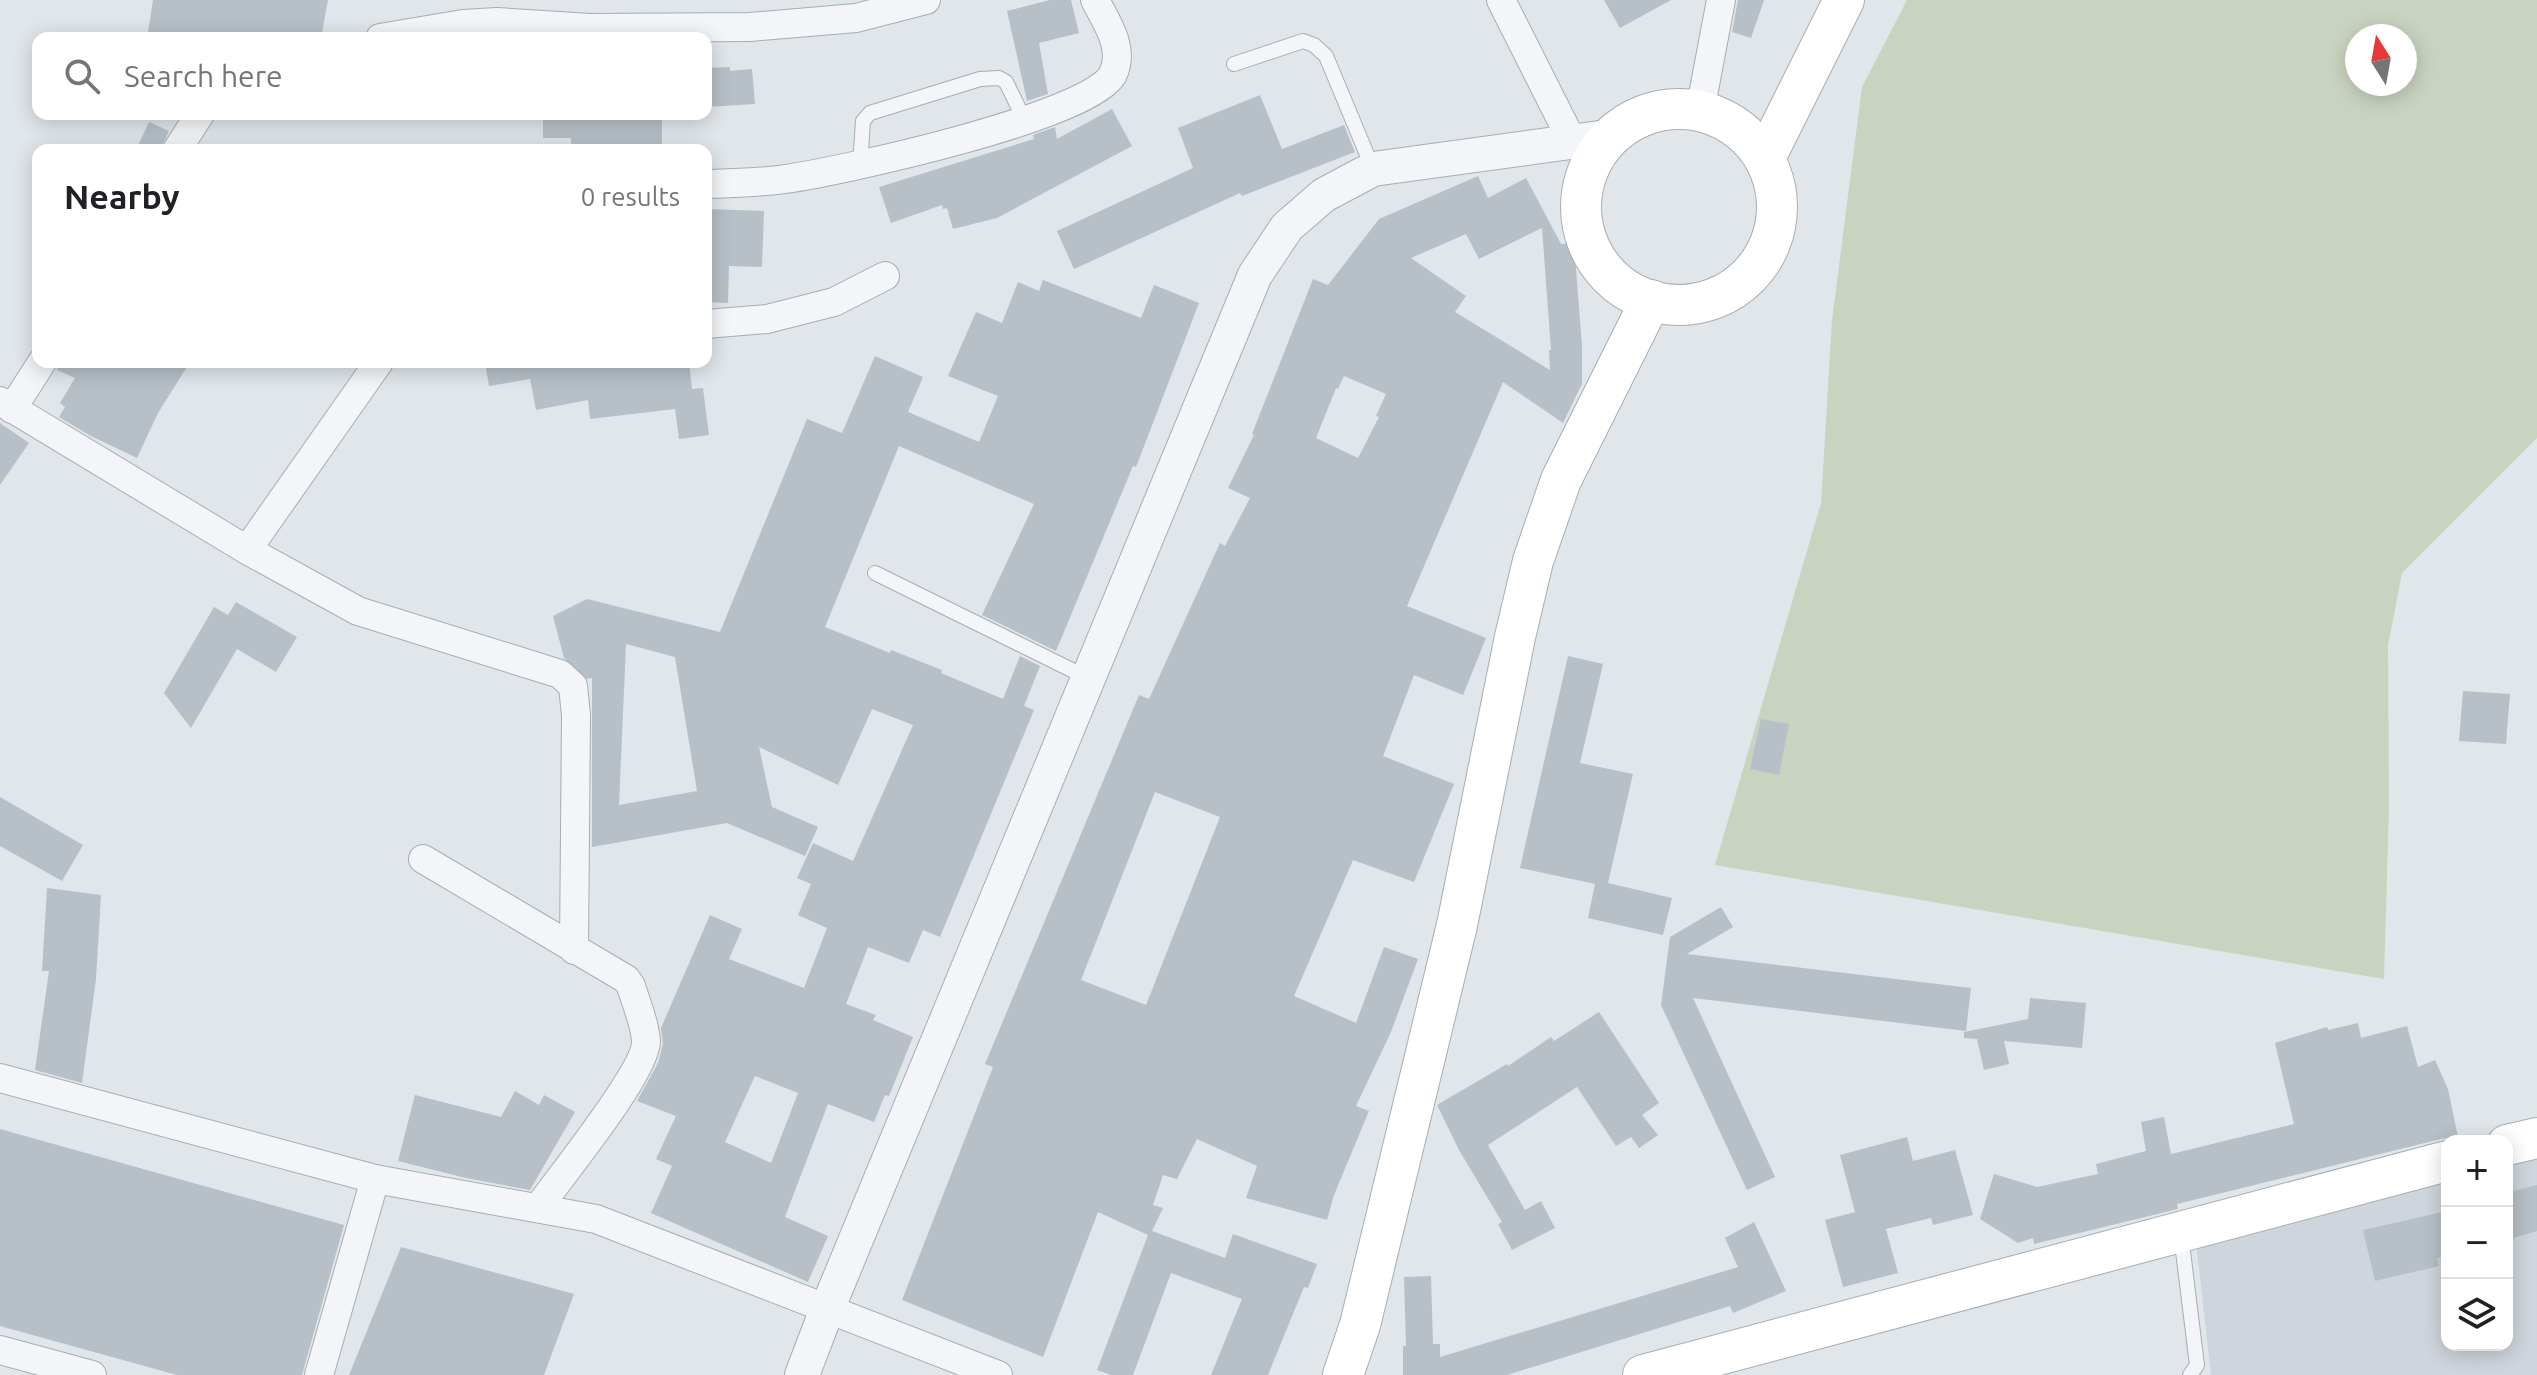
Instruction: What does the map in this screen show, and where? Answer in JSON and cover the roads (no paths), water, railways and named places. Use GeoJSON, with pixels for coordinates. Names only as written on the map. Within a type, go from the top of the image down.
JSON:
{"type":"FeatureCollection","features":[{"type":"Feature","properties":{"kind":"main road"},"geometry":{"type":"LineString","coordinates":[[1765,158],[1844,0]]}},
{"type":"Feature","properties":{"kind":"main road"},"geometry":{"type":"LineString","coordinates":[[1659,111],[1700,111],[1719,117],[1737,128],[1753,141],[1765,158],[1777,197],[1778,217],[1773,237],[1753,272],[1738,286],[1700,303],[1680,305],[1651,300],[1622,287],[1594,257],[1586,238],[1581,197],[1586,177],[1594,159],[1614,136],[1639,118],[1659,111]]}},
{"type":"Feature","properties":{"kind":"main road"},"geometry":{"type":"LineString","coordinates":[[1343,1375],[1360,1325],[1457,925],[1533,561],[1561,480],[1651,300]]}},
{"type":"Feature","properties":{"kind":"main road"},"geometry":{"type":"LineString","coordinates":[[2513,1144],[2537,1138]]}},
{"type":"Feature","properties":{"kind":"main road"},"geometry":{"type":"LineString","coordinates":[[1643,1375],[2441,1163]]}},
{"type":"Feature","properties":{"kind":"street"},"geometry":{"type":"LineString","coordinates":[[416,32],[497,22],[590,28],[750,27],[856,18],[926,0]]}},
{"type":"Feature","properties":{"kind":"street"},"geometry":{"type":"LineString","coordinates":[[712,184],[783,179],[860,166],[1025,121],[1103,87],[1112,76],[1118,59],[1116,45],[1095,0]]}},
{"type":"Feature","properties":{"kind":"street"},"geometry":{"type":"LineString","coordinates":[[1501,0],[1572,141]]}},
{"type":"Feature","properties":{"kind":"street"},"geometry":{"type":"LineString","coordinates":[[1700,111],[1721,0]]}},
{"type":"Feature","properties":{"kind":"street"},"geometry":{"type":"LineString","coordinates":[[181,144],[196,120]]}},
{"type":"Feature","properties":{"kind":"street"},"geometry":{"type":"LineString","coordinates":[[802,1375],[1255,275],[1287,227],[1324,195],[1373,169],[1614,136]]}},
{"type":"Feature","properties":{"kind":"street"},"geometry":{"type":"LineString","coordinates":[[712,324],[767,319],[834,302],[885,276]]}},
{"type":"Feature","properties":{"kind":"street"},"geometry":{"type":"LineString","coordinates":[[37,368],[6,405],[247,550],[358,611],[560,674],[573,686],[576,715],[574,950]]}},
{"type":"Feature","properties":{"kind":"street"},"geometry":{"type":"LineString","coordinates":[[247,550],[375,368]]}},
{"type":"Feature","properties":{"kind":"street"},"geometry":{"type":"LineString","coordinates":[[423,859],[626,979],[631,986],[646,1040],[644,1053],[625,1088],[538,1208]]}},
{"type":"Feature","properties":{"kind":"street"},"geometry":{"type":"LineString","coordinates":[[0,1078],[375,1179],[596,1219],[998,1375]]}},
{"type":"Feature","properties":{"kind":"street"},"geometry":{"type":"LineString","coordinates":[[319,1375],[375,1179]]}},
{"type":"Feature","properties":{"kind":"street"},"geometry":{"type":"LineString","coordinates":[[0,1350],[92,1375]]}},
{"type":"Feature","properties":{"kind":"lane"},"geometry":{"type":"LineString","coordinates":[[1234,64],[1303,41],[1314,45],[1326,56],[1373,169]]}},
{"type":"Feature","properties":{"kind":"lane"},"geometry":{"type":"LineString","coordinates":[[860,166],[863,121],[870,113],[980,79],[999,78],[1006,82],[1025,121]]}},
{"type":"Feature","properties":{"kind":"lane"},"geometry":{"type":"LineString","coordinates":[[875,573],[1088,678]]}},
{"type":"Feature","properties":{"kind":"lane"},"geometry":{"type":"LineString","coordinates":[[2181,1231],[2197,1365],[2190,1375]]}}]}
